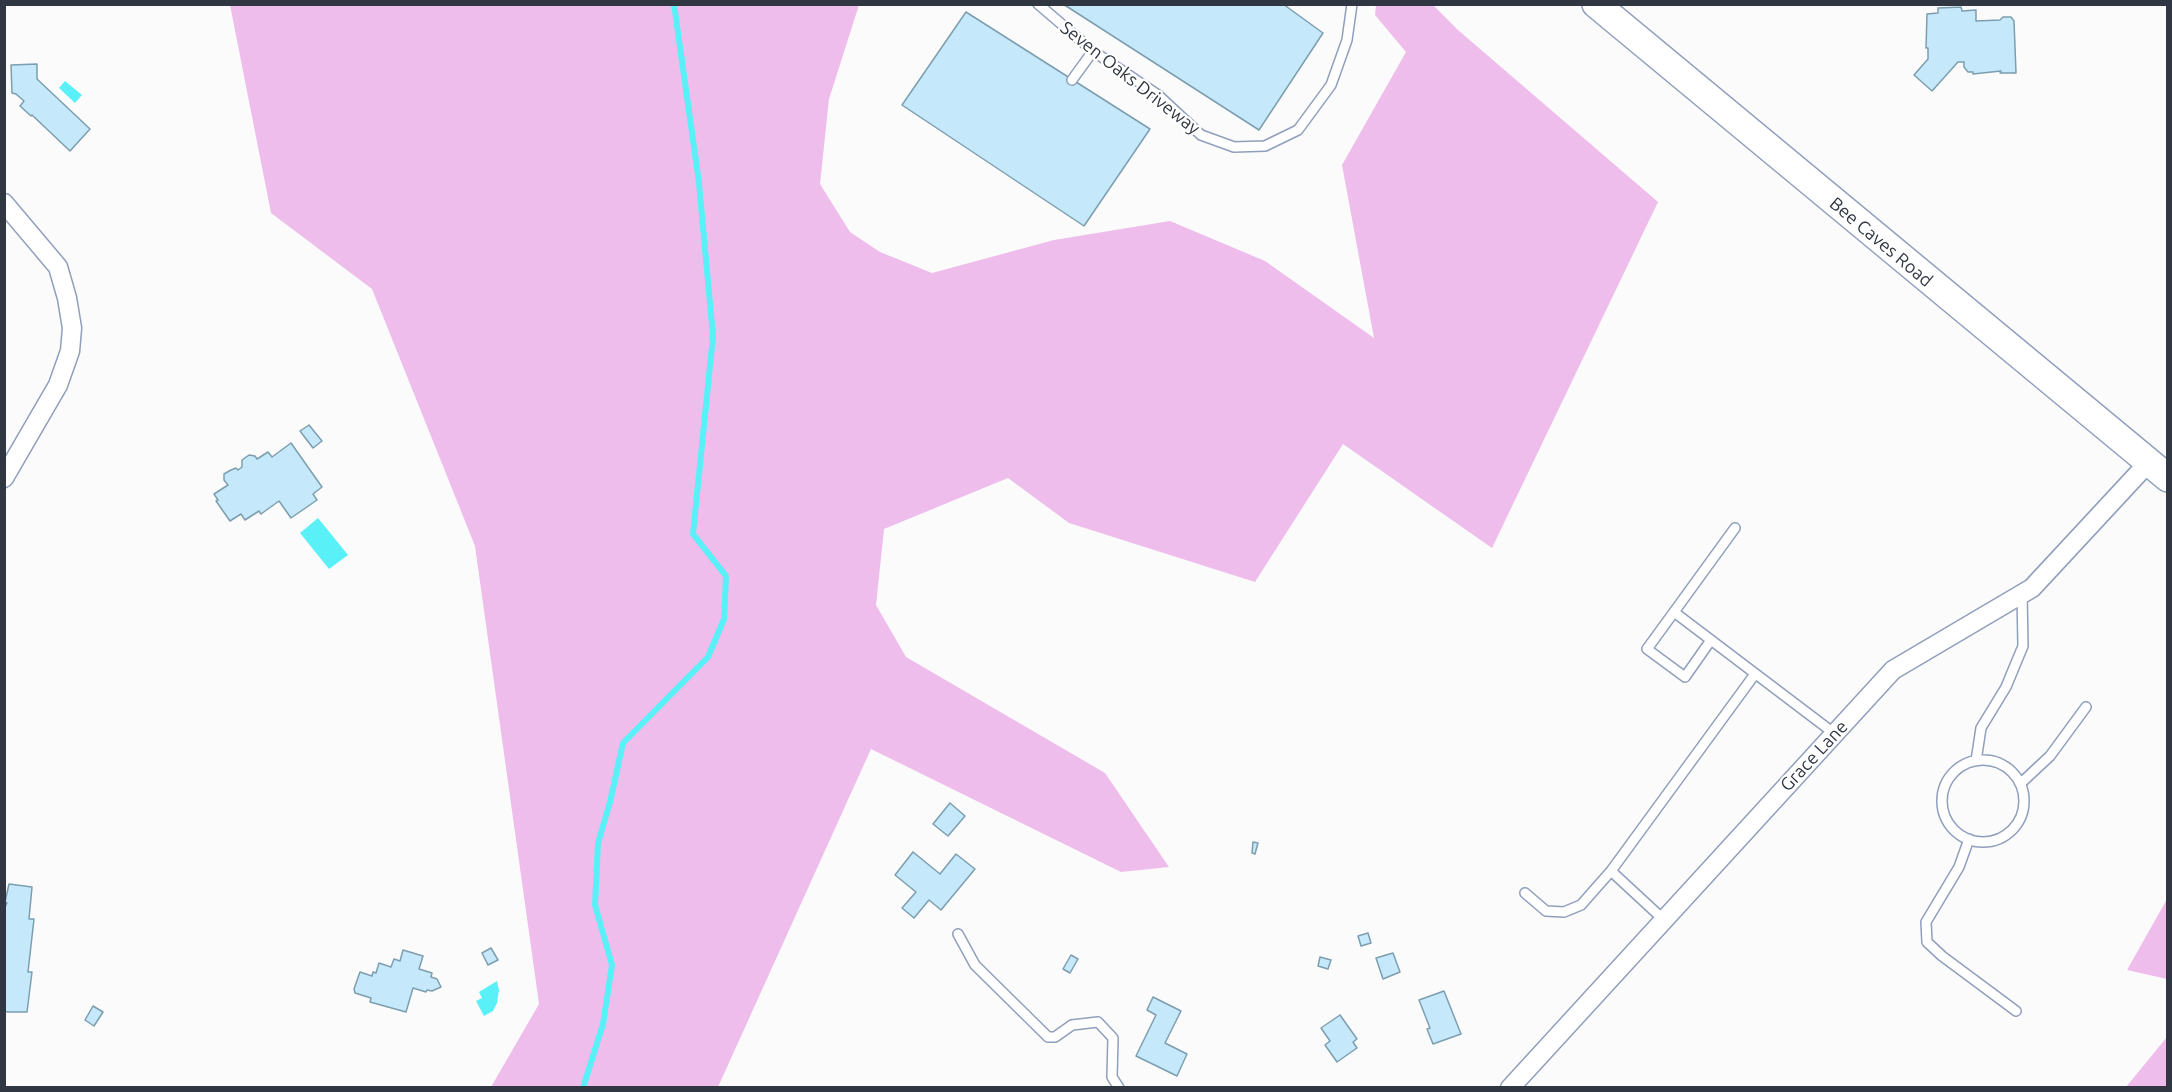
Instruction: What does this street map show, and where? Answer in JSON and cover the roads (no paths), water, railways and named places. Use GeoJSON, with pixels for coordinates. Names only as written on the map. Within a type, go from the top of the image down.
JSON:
{"type":"FeatureCollection","features":[{"type":"Feature","properties":{"kind":"main road","name":"Bee Caves Road"},"geometry":{"type":"LineString","coordinates":[[1596,4],[2158,471]]}},
{"type":"Feature","properties":{"kind":"street"},"geometry":{"type":"LineString","coordinates":[[4,203],[58,267],[67,298],[72,328],[70,351],[58,386],[4,478]]}},
{"type":"Feature","properties":{"kind":"street","name":"Grace Lane"},"geometry":{"type":"LineString","coordinates":[[1510,1088],[1893,670],[2032,588],[2158,471]]}},
{"type":"Feature","properties":{"kind":"lane","name":"Seven Oaks Driveway"},"geometry":{"type":"LineString","coordinates":[[1038,4],[1093,51],[1158,95],[1201,135],[1234,147],[1265,146],[1298,130],[1331,85],[1347,40],[1352,4]]}},
{"type":"Feature","properties":{"kind":"lane"},"geometry":{"type":"LineString","coordinates":[[1072,80],[1093,51]]}},
{"type":"Feature","properties":{"kind":"lane"},"geometry":{"type":"LineString","coordinates":[[1712,640],[1685,677],[1647,649],[1735,528]]}},
{"type":"Feature","properties":{"kind":"lane"},"geometry":{"type":"LineString","coordinates":[[1976,760],[1981,728],[2006,687],[2023,646],[2022,593]]}},
{"type":"Feature","properties":{"kind":"lane"},"geometry":{"type":"LineString","coordinates":[[1674,612],[1834,734]]}},
{"type":"Feature","properties":{"kind":"lane"},"geometry":{"type":"LineString","coordinates":[[1525,893],[1546,911],[1564,912],[1581,905],[1611,871],[1755,674]]}},
{"type":"Feature","properties":{"kind":"lane"},"geometry":{"type":"LineString","coordinates":[[2020,784],[2050,756],[2086,707]]}},
{"type":"Feature","properties":{"kind":"lane"},"geometry":{"type":"LineString","coordinates":[[1976,760],[1990,760],[2013,773],[2024,797],[2023,810],[2018,822],[2009,832],[1997,839],[1984,842],[1969,839],[1958,833],[1949,824],[1943,811],[1942,798],[1945,784],[1953,773],[1976,760]]}},
{"type":"Feature","properties":{"kind":"lane"},"geometry":{"type":"LineString","coordinates":[[1969,839],[1959,867],[1926,922],[1927,942],[1942,956],[2016,1011]]}},
{"type":"Feature","properties":{"kind":"lane"},"geometry":{"type":"LineString","coordinates":[[1611,871],[1664,920]]}},
{"type":"Feature","properties":{"kind":"lane"},"geometry":{"type":"LineString","coordinates":[[958,934],[975,965],[1048,1037],[1055,1037],[1072,1025],[1098,1022],[1113,1038],[1112,1077],[1119,1088]]}},
{"type":"Feature","properties":{"kind":"water"},"geometry":{"type":"Polygon","coordinates":[[[65,81],[82,95],[75,103],[59,88],[65,81]]]}},
{"type":"Feature","properties":{"kind":"water"},"geometry":{"type":"Polygon","coordinates":[[[318,518],[348,555],[329,569],[300,533],[318,518]]]}},
{"type":"Feature","properties":{"kind":"water"},"geometry":{"type":"Polygon","coordinates":[[[497,981],[499,990],[497,1003],[493,1011],[484,1016],[476,1001],[482,998],[479,992],[497,981]]]}},
{"type":"Feature","properties":{"kind":"waterway"},"geometry":{"type":"LineString","coordinates":[[583,1088],[603,1024],[612,965],[595,905],[598,843],[623,743],[708,657],[724,619],[726,576],[693,534],[713,336],[699,183],[674,4]]}}]}
